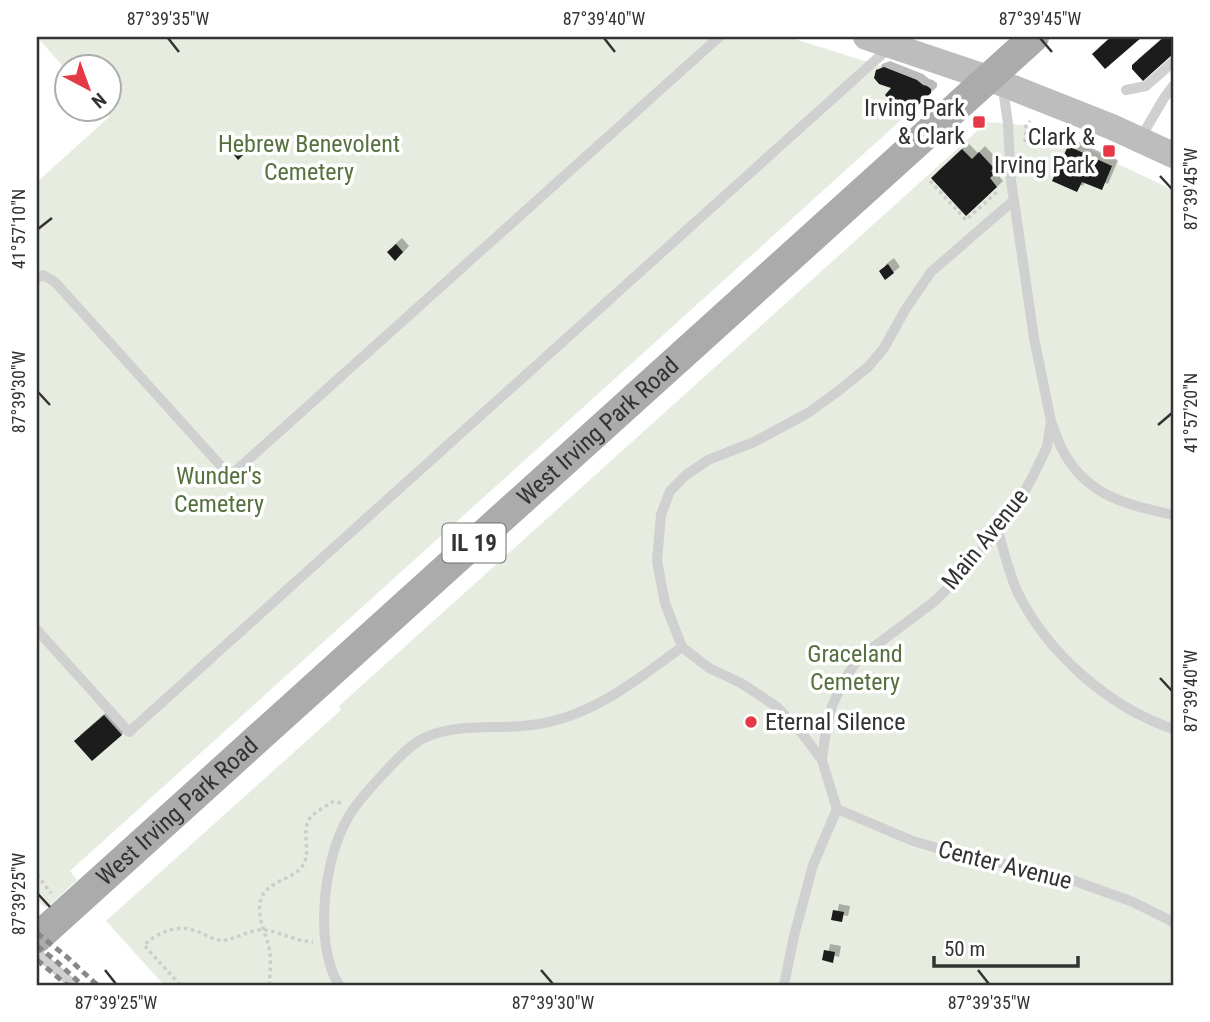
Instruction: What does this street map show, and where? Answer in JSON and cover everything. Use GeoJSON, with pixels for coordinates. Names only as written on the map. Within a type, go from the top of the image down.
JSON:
{"type":"FeatureCollection","features":[{"type":"Feature","properties":{"kind":"main road"},"geometry":{"type":"LineString","coordinates":[[866,37],[997,76],[1173,155]]}},
{"type":"Feature","properties":{"kind":"main road","name":"West Irving Park Road"},"geometry":{"type":"LineString","coordinates":[[37,938],[997,76],[1034,37]]}},
{"type":"Feature","properties":{"kind":"lane"},"geometry":{"type":"LineString","coordinates":[[37,278],[43,275],[55,282],[230,477],[719,37]]}},
{"type":"Feature","properties":{"kind":"lane"},"geometry":{"type":"LineString","coordinates":[[37,630],[129,732],[892,46]]}},
{"type":"Feature","properties":{"kind":"lane"},"geometry":{"type":"LineString","coordinates":[[1126,90],[1146,86],[1173,62]]}},
{"type":"Feature","properties":{"kind":"lane","name":"Main Avenue"},"geometry":{"type":"LineString","coordinates":[[822,760],[832,706],[844,680],[859,658],[934,601],[967,569],[1014,510],[1046,447],[1051,421],[1034,338],[1011,180],[1008,124],[997,76]]}},
{"type":"Feature","properties":{"kind":"lane"},"geometry":{"type":"LineString","coordinates":[[1140,140],[1173,86]]}},
{"type":"Feature","properties":{"kind":"lane"},"geometry":{"type":"LineString","coordinates":[[784,985],[813,865],[837,809],[822,760],[801,732],[777,707],[741,683],[709,668],[681,647],[665,603],[657,561],[661,515],[670,491],[686,475],[708,460],[754,442],[808,413],[868,367],[884,348],[905,310],[931,272],[1014,200]]}},
{"type":"Feature","properties":{"kind":"lane"},"geometry":{"type":"LineString","coordinates":[[1051,421],[1061,447],[1085,481],[1101,493],[1119,500],[1173,515]]}},
{"type":"Feature","properties":{"kind":"lane"},"geometry":{"type":"LineString","coordinates":[[998,531],[1018,592],[1041,630],[1066,661],[1100,689],[1157,724],[1173,729]]}},
{"type":"Feature","properties":{"kind":"lane"},"geometry":{"type":"LineString","coordinates":[[339,985],[333,977],[325,942],[323,911],[334,848],[348,818],[368,789],[396,760],[421,739],[449,730],[532,725],[566,719],[628,687],[681,647]]}},
{"type":"Feature","properties":{"kind":"lane","name":"Center Avenue"},"geometry":{"type":"LineString","coordinates":[[837,809],[913,841],[957,854],[1061,876],[1133,902],[1173,922]]}},
{"type":"Feature","properties":{"kind":"lane"},"geometry":{"type":"LineString","coordinates":[[37,953],[74,985]]}},
{"type":"Feature","properties":{"kind":"path"},"geometry":{"type":"LineString","coordinates":[[930,181],[966,220],[1011,180]]}},
{"type":"Feature","properties":{"kind":"path"},"geometry":{"type":"LineString","coordinates":[[269,985],[270,952],[261,915],[261,899],[267,889],[299,869],[306,859],[304,832],[310,818],[332,802],[357,805]]}},
{"type":"Feature","properties":{"kind":"path"},"geometry":{"type":"LineString","coordinates":[[37,875],[51,893]]}},
{"type":"Feature","properties":{"kind":"path"},"geometry":{"type":"LineString","coordinates":[[180,985],[144,945],[165,931],[183,928],[220,940],[265,930],[303,941],[325,942]]}},
{"type":"Feature","properties":{"kind":"green space","name":"Wunder's Cemetery"},"geometry":{"type":"Polygon","coordinates":[[[37,37],[788,37],[884,67],[927,86],[931,93],[70,871],[77,880],[45,907],[37,900],[37,182],[103,122],[122,122],[122,52],[52,54],[37,37]]]}},
{"type":"Feature","properties":{"kind":"green space","name":"Graceland Cemetery"},"geometry":{"type":"Polygon","coordinates":[[[987,122],[1023,125],[1057,135],[1119,162],[1118,164],[1173,190],[1173,985],[164,985],[106,921],[341,710],[339,706],[987,122]]]}},
{"type":"Feature","properties":{"kind":"building"},"geometry":{"type":"Polygon","coordinates":[[[1111,37],[1142,37],[1105,69],[1092,54],[1111,37]]]}},
{"type":"Feature","properties":{"kind":"building"},"geometry":{"type":"Polygon","coordinates":[[[1164,37],[1173,37],[1173,54],[1143,81],[1132,69],[1132,65],[1164,37]]]}},
{"type":"Feature","properties":{"kind":"building"},"geometry":{"type":"Polygon","coordinates":[[[884,67],[917,80],[931,89],[931,93],[905,117],[885,95],[891,88],[879,84],[874,78],[876,70],[884,67]]]}},
{"type":"Feature","properties":{"kind":"building"},"geometry":{"type":"Polygon","coordinates":[[[239,144],[245,153],[238,160],[231,151],[239,144]]]}},
{"type":"Feature","properties":{"kind":"building"},"geometry":{"type":"Polygon","coordinates":[[[1068,146],[1112,166],[1102,190],[1082,182],[1077,192],[1052,181],[1068,146]]]}},
{"type":"Feature","properties":{"kind":"building"},"geometry":{"type":"Polygon","coordinates":[[[962,149],[972,159],[979,152],[994,168],[991,171],[994,174],[990,178],[997,187],[966,216],[931,178],[962,149]]]}},
{"type":"Feature","properties":{"kind":"building"},"geometry":{"type":"Polygon","coordinates":[[[396,244],[403,252],[395,261],[387,252],[396,244]]]}},
{"type":"Feature","properties":{"kind":"building"},"geometry":{"type":"Polygon","coordinates":[[[888,264],[894,273],[885,280],[879,271],[888,264]]]}},
{"type":"Feature","properties":{"kind":"building"},"geometry":{"type":"Polygon","coordinates":[[[104,715],[122,735],[92,761],[74,741],[104,715]]]}},
{"type":"Feature","properties":{"kind":"building"},"geometry":{"type":"Polygon","coordinates":[[[833,910],[844,912],[842,922],[831,920],[833,910]]]}},
{"type":"Feature","properties":{"kind":"building"},"geometry":{"type":"Polygon","coordinates":[[[824,950],[835,952],[833,963],[822,960],[824,950]]]}},
{"type":"Feature","properties":{"kind":"railway"},"geometry":{"type":"LineString","coordinates":[[37,933],[97,985]]}},
{"type":"Feature","properties":{"kind":"railway"},"geometry":{"type":"LineString","coordinates":[[37,946],[82,985]]}},
{"type":"Feature","properties":{"kind":"railway"},"geometry":{"type":"LineString","coordinates":[[37,960],[67,985]]}},
{"type":"Feature","properties":{"kind":"place","name":"Irving Park & Clark"},"geometry":{"type":"Point","coordinates":[979,122]}},
{"type":"Feature","properties":{"kind":"place","name":"Clark & Irving Park"},"geometry":{"type":"Point","coordinates":[1109,151]}},
{"type":"Feature","properties":{"kind":"place","name":"Eternal Silence"},"geometry":{"type":"Point","coordinates":[751,722]}},
{"type":"Feature","properties":{"kind":"park label","name":"Hebrew Benevolent Cemetery"},"geometry":{"type":"Point","coordinates":[309,158]}}]}
